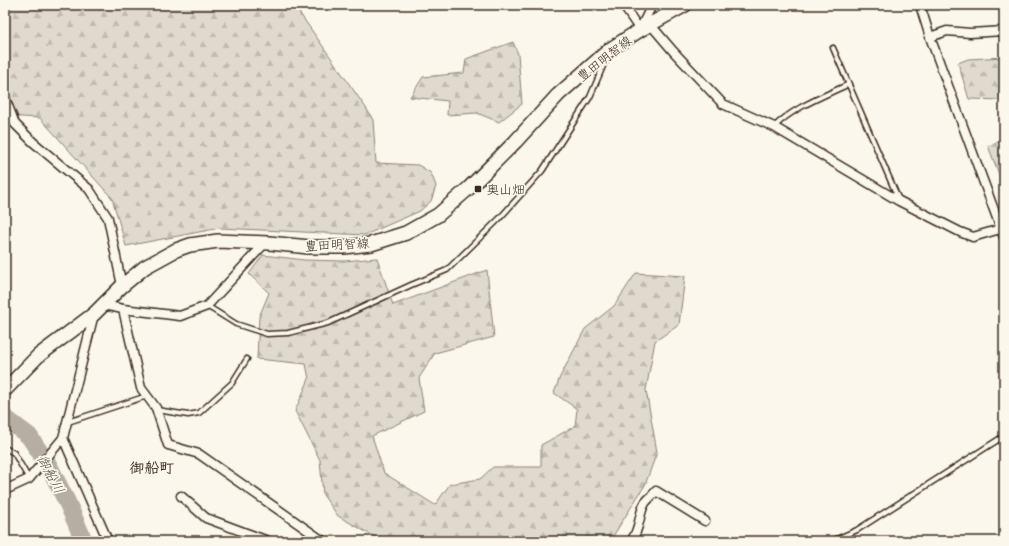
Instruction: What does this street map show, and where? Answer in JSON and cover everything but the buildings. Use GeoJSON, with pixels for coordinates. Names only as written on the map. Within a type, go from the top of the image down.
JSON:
{"type":"FeatureCollection","features":[{"type":"Feature","properties":{"kind":"main road","name":"豊田明智線"},"geometry":{"type":"LineString","coordinates":[[5,390],[38,356],[98,309],[145,267],[176,250],[190,245],[218,241],[309,247],[344,247],[372,244],[406,233],[438,215],[469,188],[515,142],[558,95],[609,50],[645,27],[685,5]]}},
{"type":"Feature","properties":{"kind":"street"},"geometry":{"type":"LineString","coordinates":[[623,5],[645,27],[673,51],[722,104],[774,127],[899,201],[960,232],[973,237],[1000,229]]}},
{"type":"Feature","properties":{"kind":"street"},"geometry":{"type":"LineString","coordinates":[[645,27],[652,5]]}},
{"type":"Feature","properties":{"kind":"street"},"geometry":{"type":"LineString","coordinates":[[920,5],[930,37],[1004,237]]}},
{"type":"Feature","properties":{"kind":"street"},"geometry":{"type":"LineString","coordinates":[[930,37],[947,31],[970,33],[1004,31]]}},
{"type":"Feature","properties":{"kind":"street"},"geometry":{"type":"LineString","coordinates":[[5,98],[15,124],[33,142],[89,189],[108,218],[122,286]]}},
{"type":"Feature","properties":{"kind":"street"},"geometry":{"type":"LineString","coordinates":[[5,490],[31,477],[64,438],[98,309],[123,309],[180,316],[207,306],[265,243]]}},
{"type":"Feature","properties":{"kind":"street"},"geometry":{"type":"LineString","coordinates":[[123,309],[141,388],[157,410],[168,445],[199,454],[323,541]]}},
{"type":"Feature","properties":{"kind":"street"},"geometry":{"type":"LineString","coordinates":[[64,438],[108,541]]}},
{"type":"Feature","properties":{"kind":"street"},"geometry":{"type":"LineString","coordinates":[[630,541],[635,536],[645,503],[656,491],[705,521]]}},
{"type":"Feature","properties":{"kind":"street"},"geometry":{"type":"LineString","coordinates":[[181,496],[206,518],[268,541]]}},
{"type":"Feature","properties":{"kind":"lane"},"geometry":{"type":"LineString","coordinates":[[833,48],[899,201]]}},
{"type":"Feature","properties":{"kind":"lane"},"geometry":{"type":"LineString","coordinates":[[207,306],[236,324],[267,334],[288,333],[328,323],[411,284],[447,270],[499,219],[542,171],[590,97],[605,64],[609,50]]}},
{"type":"Feature","properties":{"kind":"lane"},"geometry":{"type":"LineString","coordinates":[[774,127],[782,119],[800,108],[848,84]]}},
{"type":"Feature","properties":{"kind":"lane"},"geometry":{"type":"LineString","coordinates":[[157,410],[188,415],[199,413],[232,383],[247,359]]}},
{"type":"Feature","properties":{"kind":"lane"},"geometry":{"type":"LineString","coordinates":[[68,422],[147,396]]}},
{"type":"Feature","properties":{"kind":"lane"},"geometry":{"type":"LineString","coordinates":[[832,541],[857,530],[1004,436]]}},
{"type":"Feature","properties":{"kind":"lane"},"geometry":{"type":"LineString","coordinates":[[5,448],[14,453],[31,477]]}},
{"type":"Feature","properties":{"kind":"green space"},"geometry":{"type":"Polygon","coordinates":[[[5,5],[294,5],[373,120],[376,163],[418,165],[431,173],[436,186],[431,201],[420,211],[365,235],[220,228],[126,246],[112,198],[40,118],[5,116],[5,5]]]}},
{"type":"Feature","properties":{"kind":"green space"},"geometry":{"type":"Polygon","coordinates":[[[513,42],[518,54],[522,104],[499,122],[477,113],[447,115],[448,101],[410,97],[423,77],[464,73],[466,59],[513,42]]]}},
{"type":"Feature","properties":{"kind":"green space"},"geometry":{"type":"Polygon","coordinates":[[[1004,57],[1004,100],[969,99],[958,63],[968,59],[1004,57]]]}},
{"type":"Feature","properties":{"kind":"green space"},"geometry":{"type":"Polygon","coordinates":[[[1004,139],[1004,187],[988,146],[1004,139]]]}},
{"type":"Feature","properties":{"kind":"green space"},"geometry":{"type":"Polygon","coordinates":[[[263,255],[304,260],[344,261],[377,258],[393,305],[487,270],[494,337],[435,353],[419,378],[424,411],[372,436],[384,473],[435,505],[450,484],[480,479],[493,467],[541,467],[541,445],[575,426],[577,409],[554,393],[560,377],[585,329],[614,306],[636,273],[685,276],[679,325],[655,341],[646,390],[657,452],[645,485],[610,541],[382,541],[338,516],[323,495],[320,460],[295,411],[309,379],[306,364],[257,359],[259,317],[269,293],[249,274],[263,255]]]}},
{"type":"Feature","properties":{"kind":"waterway","name":"御船川"},"geometry":{"type":"LineString","coordinates":[[5,418],[29,436],[49,466],[84,541]]}},
{"type":"Feature","properties":{"kind":"place","name":"奥山畑"},"geometry":{"type":"Point","coordinates":[478,189]}},
{"type":"Feature","properties":{"kind":"district","name":"御船町"},"geometry":{"type":"Point","coordinates":[152,468]}}]}
